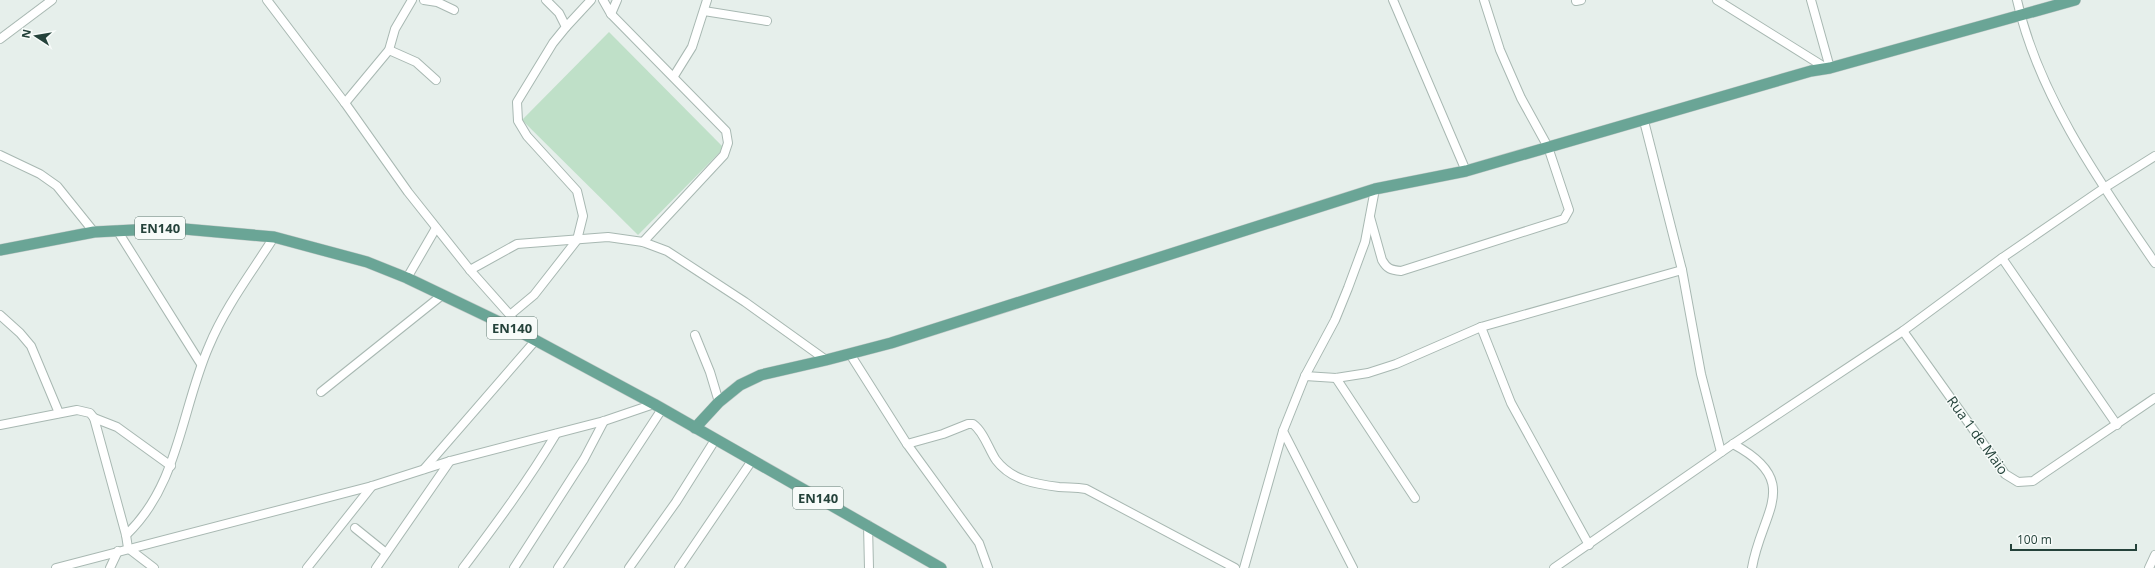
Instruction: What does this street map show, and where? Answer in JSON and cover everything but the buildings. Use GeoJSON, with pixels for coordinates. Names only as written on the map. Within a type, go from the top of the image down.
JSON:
{"type":"FeatureCollection","features":[{"type":"Feature","properties":{"kind":"main road"},"geometry":{"type":"LineString","coordinates":[[694,428],[719,402],[740,385],[761,375],[891,343],[1375,189],[1466,171],[1828,68],[2075,0]]}},
{"type":"Feature","properties":{"kind":"main road","name":"EN140"},"geometry":{"type":"LineString","coordinates":[[0,250],[94,232],[173,228],[274,237],[367,262],[407,278],[441,296],[522,333],[658,407],[752,462],[868,525],[941,568]]}},
{"type":"Feature","properties":{"kind":"street"},"geometry":{"type":"LineString","coordinates":[[0,39],[52,0]]}},
{"type":"Feature","properties":{"kind":"street"},"geometry":{"type":"LineString","coordinates":[[267,0],[346,103],[436,228],[470,270],[510,315],[522,333]]}},
{"type":"Feature","properties":{"kind":"street"},"geometry":{"type":"LineString","coordinates":[[346,103],[389,50],[395,29],[412,0]]}},
{"type":"Feature","properties":{"kind":"street"},"geometry":{"type":"LineString","coordinates":[[424,0],[437,2],[454,10]]}},
{"type":"Feature","properties":{"kind":"street"},"geometry":{"type":"LineString","coordinates":[[546,0],[559,13],[566,27]]}},
{"type":"Feature","properties":{"kind":"street"},"geometry":{"type":"LineString","coordinates":[[510,315],[534,295],[577,240],[583,216],[577,191],[527,136],[518,122],[517,102],[553,43],[591,0]]}},
{"type":"Feature","properties":{"kind":"street"},"geometry":{"type":"LineString","coordinates":[[603,0],[611,14],[674,76],[726,131],[728,143],[724,155],[643,242]]}},
{"type":"Feature","properties":{"kind":"street"},"geometry":{"type":"LineString","coordinates":[[611,14],[617,0]]}},
{"type":"Feature","properties":{"kind":"street"},"geometry":{"type":"LineString","coordinates":[[674,76],[692,47],[707,0]]}},
{"type":"Feature","properties":{"kind":"street"},"geometry":{"type":"LineString","coordinates":[[1393,0],[1466,171]]}},
{"type":"Feature","properties":{"kind":"street"},"geometry":{"type":"LineString","coordinates":[[1370,217],[1382,260],[1386,267],[1392,270],[1401,271],[1564,219],[1569,210],[1548,147],[1521,98],[1509,70],[1484,0]]}},
{"type":"Feature","properties":{"kind":"street"},"geometry":{"type":"LineString","coordinates":[[1717,0],[1828,68]]}},
{"type":"Feature","properties":{"kind":"street"},"geometry":{"type":"LineString","coordinates":[[1812,0],[1828,68]]}},
{"type":"Feature","properties":{"kind":"street"},"geometry":{"type":"LineString","coordinates":[[2017,0],[2020,15],[2046,84],[2075,140],[2104,188],[2155,263]]}},
{"type":"Feature","properties":{"kind":"street"},"geometry":{"type":"LineString","coordinates":[[704,10],[767,21]]}},
{"type":"Feature","properties":{"kind":"street"},"geometry":{"type":"LineString","coordinates":[[389,50],[416,62],[436,80]]}},
{"type":"Feature","properties":{"kind":"street"},"geometry":{"type":"LineString","coordinates":[[1644,121],[1682,270],[1702,374],[1721,452]]}},
{"type":"Feature","properties":{"kind":"street"},"geometry":{"type":"LineString","coordinates":[[0,155],[40,174],[57,186],[94,232]]}},
{"type":"Feature","properties":{"kind":"street"},"geometry":{"type":"LineString","coordinates":[[1554,568],[1721,452],[1903,331],[2002,258],[2104,188],[2155,156]]}},
{"type":"Feature","properties":{"kind":"street"},"geometry":{"type":"LineString","coordinates":[[1244,568],[1283,431],[1305,376],[1335,320],[1365,242],[1375,189]]}},
{"type":"Feature","properties":{"kind":"street"},"geometry":{"type":"LineString","coordinates":[[407,278],[436,228]]}},
{"type":"Feature","properties":{"kind":"street"},"geometry":{"type":"LineString","coordinates":[[117,230],[201,364]]}},
{"type":"Feature","properties":{"kind":"street"},"geometry":{"type":"LineString","coordinates":[[126,535],[141,521],[171,466],[201,364],[221,322],[274,237]]}},
{"type":"Feature","properties":{"kind":"street"},"geometry":{"type":"LineString","coordinates":[[470,270],[517,244],[608,237],[643,242],[667,251],[726,289],[826,360]]}},
{"type":"Feature","properties":{"kind":"street"},"geometry":{"type":"LineString","coordinates":[[2002,258],[2117,425]]}},
{"type":"Feature","properties":{"kind":"street"},"geometry":{"type":"LineString","coordinates":[[1305,376],[1336,378],[1368,373],[1396,364],[1481,327],[1682,270]]}},
{"type":"Feature","properties":{"kind":"street"},"geometry":{"type":"LineString","coordinates":[[321,392],[441,296]]}},
{"type":"Feature","properties":{"kind":"street"},"geometry":{"type":"LineString","coordinates":[[0,315],[20,333],[31,346],[60,413]]}},
{"type":"Feature","properties":{"kind":"street"},"geometry":{"type":"LineString","coordinates":[[1481,327],[1511,403],[1589,545]]}},
{"type":"Feature","properties":{"kind":"street","name":"Rua 1 de Maio"},"geometry":{"type":"LineString","coordinates":[[1903,331],[2005,474],[2012,480],[2018,482],[2032,481],[2155,398]]}},
{"type":"Feature","properties":{"kind":"street"},"geometry":{"type":"LineString","coordinates":[[695,335],[710,372],[719,402]]}},
{"type":"Feature","properties":{"kind":"street"},"geometry":{"type":"LineString","coordinates":[[424,469],[535,341]]}},
{"type":"Feature","properties":{"kind":"street"},"geometry":{"type":"LineString","coordinates":[[850,354],[907,444],[979,544],[988,568]]}},
{"type":"Feature","properties":{"kind":"street"},"geometry":{"type":"LineString","coordinates":[[1336,378],[1415,498]]}},
{"type":"Feature","properties":{"kind":"street"},"geometry":{"type":"LineString","coordinates":[[56,568],[128,548],[372,486],[450,461],[658,407]]}},
{"type":"Feature","properties":{"kind":"street"},"geometry":{"type":"LineString","coordinates":[[558,568],[658,407]]}},
{"type":"Feature","properties":{"kind":"street"},"geometry":{"type":"LineString","coordinates":[[0,425],[76,410],[85,410],[90,413],[94,418],[126,535],[128,548],[154,568]]}},
{"type":"Feature","properties":{"kind":"street"},"geometry":{"type":"LineString","coordinates":[[94,418],[117,427],[171,466]]}},
{"type":"Feature","properties":{"kind":"street"},"geometry":{"type":"LineString","coordinates":[[518,567],[584,460],[604,421]]}},
{"type":"Feature","properties":{"kind":"street"},"geometry":{"type":"LineString","coordinates":[[907,444],[943,434],[968,424],[973,424],[996,460],[1008,473],[1016,478],[1058,487],[1072,486],[1086,490],[1235,568]]}},
{"type":"Feature","properties":{"kind":"street"},"geometry":{"type":"LineString","coordinates":[[1283,431],[1353,568]]}},
{"type":"Feature","properties":{"kind":"street"},"geometry":{"type":"LineString","coordinates":[[463,568],[506,512],[534,471],[556,434]]}},
{"type":"Feature","properties":{"kind":"street"},"geometry":{"type":"LineString","coordinates":[[629,568],[676,502],[715,440]]}},
{"type":"Feature","properties":{"kind":"street"},"geometry":{"type":"LineString","coordinates":[[1733,444],[1759,461],[1771,480],[1774,493],[1772,506],[1752,568]]}},
{"type":"Feature","properties":{"kind":"street"},"geometry":{"type":"LineString","coordinates":[[376,568],[450,461]]}},
{"type":"Feature","properties":{"kind":"street"},"geometry":{"type":"LineString","coordinates":[[680,568],[752,462]]}},
{"type":"Feature","properties":{"kind":"street"},"geometry":{"type":"LineString","coordinates":[[307,568],[372,486]]}},
{"type":"Feature","properties":{"kind":"street"},"geometry":{"type":"LineString","coordinates":[[868,525],[869,568]]}},
{"type":"Feature","properties":{"kind":"street"},"geometry":{"type":"LineString","coordinates":[[355,528],[386,553]]}},
{"type":"Feature","properties":{"kind":"street"},"geometry":{"type":"LineString","coordinates":[[110,568],[118,551]]}},
{"type":"Feature","properties":{"kind":"street"},"geometry":{"type":"LineString","coordinates":[[2149,568],[2155,555]]}},
{"type":"Feature","properties":{"kind":"green space"},"geometry":{"type":"Polygon","coordinates":[[[609,32],[724,148],[638,235],[522,120],[609,32]]]}}]}
